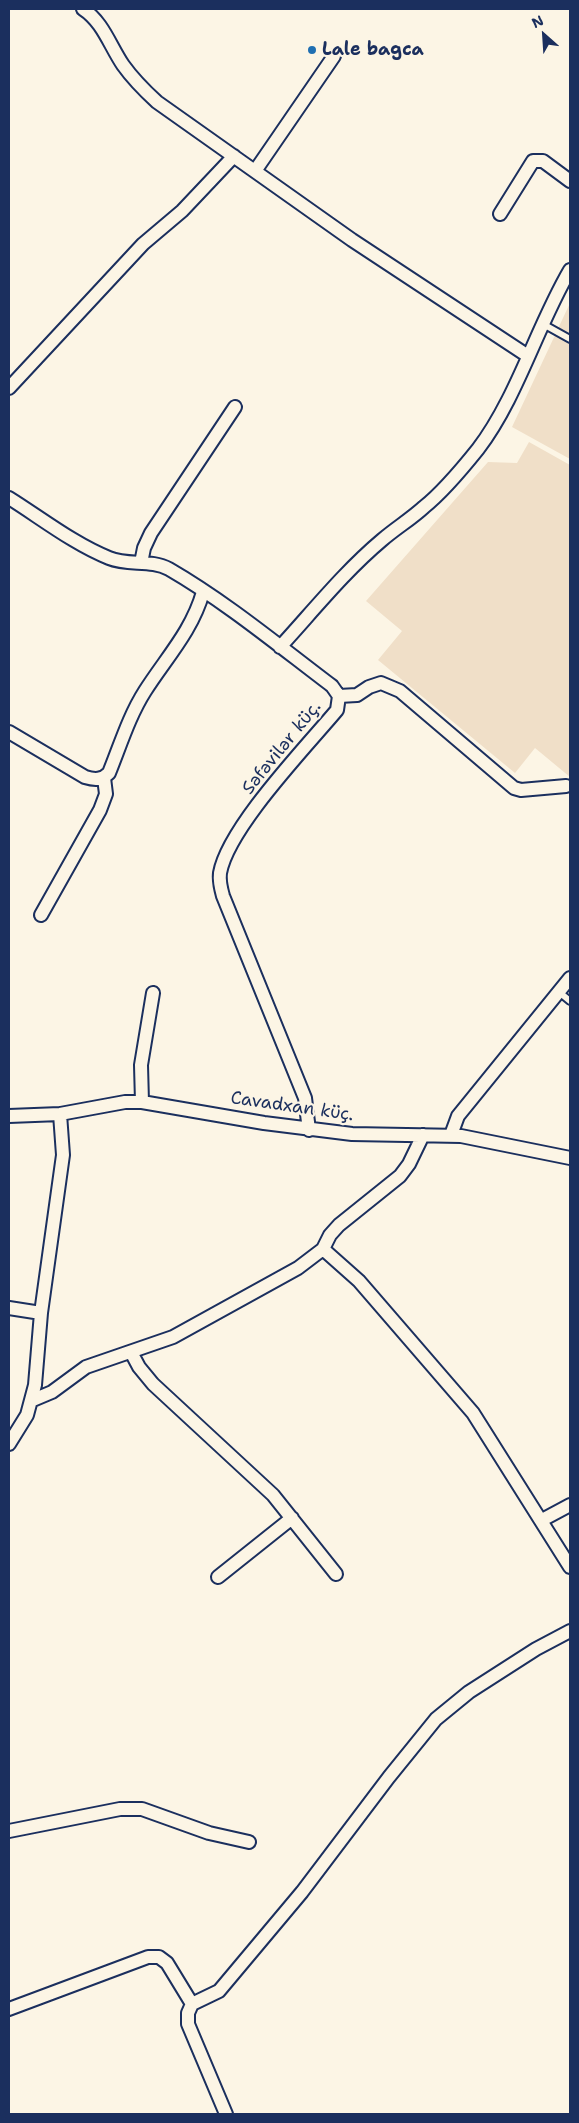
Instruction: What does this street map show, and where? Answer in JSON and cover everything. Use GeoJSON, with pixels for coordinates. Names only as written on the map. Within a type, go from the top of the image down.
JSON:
{"type":"FeatureCollection","features":[{"type":"Feature","properties":{"kind":"street"},"geometry":{"type":"LineString","coordinates":[[83,9],[103,30],[123,64],[137,83],[157,102],[352,240],[528,356]]}},
{"type":"Feature","properties":{"kind":"street"},"geometry":{"type":"LineString","coordinates":[[255,171],[334,56]]}},
{"type":"Feature","properties":{"kind":"street"},"geometry":{"type":"LineString","coordinates":[[9,388],[143,244],[182,211],[234,156]]}},
{"type":"Feature","properties":{"kind":"street"},"geometry":{"type":"LineString","coordinates":[[500,214],[533,161],[542,161],[570,180]]}},
{"type":"Feature","properties":{"kind":"street"},"geometry":{"type":"LineString","coordinates":[[280,647],[357,563],[382,540],[426,506],[456,476],[480,447],[497,419],[542,323],[570,270]]}},
{"type":"Feature","properties":{"kind":"street"},"geometry":{"type":"LineString","coordinates":[[141,563],[144,548],[151,533],[235,407]]}},
{"type":"Feature","properties":{"kind":"street","name":"Səfəvilər küç."},"geometry":{"type":"LineString","coordinates":[[9,498],[92,550],[118,561],[167,568],[280,647],[332,686],[339,696],[337,710],[247,818],[224,860],[220,874],[223,896],[305,1098],[309,1130]]}},
{"type":"Feature","properties":{"kind":"street"},"geometry":{"type":"LineString","coordinates":[[9,732],[86,777],[93,779],[104,778],[109,773],[144,692],[197,614],[203,592]]}},
{"type":"Feature","properties":{"kind":"street"},"geometry":{"type":"LineString","coordinates":[[339,696],[357,695],[369,687],[381,683],[400,690],[514,788],[521,790],[566,786]]}},
{"type":"Feature","properties":{"kind":"street"},"geometry":{"type":"LineString","coordinates":[[40,915],[100,810],[106,794],[104,778]]}},
{"type":"Feature","properties":{"kind":"street"},"geometry":{"type":"LineString","coordinates":[[451,1135],[458,1116],[570,978]]}},
{"type":"Feature","properties":{"kind":"street"},"geometry":{"type":"LineString","coordinates":[[142,1102],[141,1065],[153,993]]}},
{"type":"Feature","properties":{"kind":"street","name":"Cavadxan küç."},"geometry":{"type":"LineString","coordinates":[[9,1116],[60,1114],[125,1102],[142,1102],[309,1130],[382,1136],[451,1135],[570,1158]]}},
{"type":"Feature","properties":{"kind":"street"},"geometry":{"type":"LineString","coordinates":[[9,1444],[27,1415],[32,1400],[41,1313],[63,1155],[60,1114]]}},
{"type":"Feature","properties":{"kind":"street"},"geometry":{"type":"LineString","coordinates":[[32,1400],[52,1392],[86,1368],[173,1337],[298,1268],[324,1248],[330,1235],[339,1225],[400,1176],[412,1159],[423,1135]]}},
{"type":"Feature","properties":{"kind":"street"},"geometry":{"type":"LineString","coordinates":[[324,1248],[359,1282],[457,1393],[484,1430],[570,1567]]}},
{"type":"Feature","properties":{"kind":"street"},"geometry":{"type":"LineString","coordinates":[[9,1308],[41,1313]]}},
{"type":"Feature","properties":{"kind":"street"},"geometry":{"type":"LineString","coordinates":[[131,1352],[139,1368],[153,1384],[273,1495],[336,1574]]}},
{"type":"Feature","properties":{"kind":"street"},"geometry":{"type":"LineString","coordinates":[[542,1520],[570,1505]]}},
{"type":"Feature","properties":{"kind":"street"},"geometry":{"type":"LineString","coordinates":[[218,1577],[292,1518]]}},
{"type":"Feature","properties":{"kind":"street"},"geometry":{"type":"LineString","coordinates":[[226,2114],[188,2024],[188,2013],[192,2004],[219,1991],[302,1892],[389,1777],[436,1719],[469,1692],[536,1649],[570,1631]]}},
{"type":"Feature","properties":{"kind":"street"},"geometry":{"type":"LineString","coordinates":[[9,1831],[120,1809],[142,1810],[209,1833],[249,1842]]}},
{"type":"Feature","properties":{"kind":"street"},"geometry":{"type":"LineString","coordinates":[[9,2010],[148,1957],[159,1958],[167,1963],[192,2004]]}},
{"type":"Feature","properties":{"kind":"lane"},"geometry":{"type":"LineString","coordinates":[[542,323],[570,339]]}},
{"type":"Feature","properties":{"kind":"lane"},"geometry":{"type":"LineString","coordinates":[[559,992],[570,1001]]}},
{"type":"Feature","properties":{"kind":"shaded area"},"geometry":{"type":"Polygon","coordinates":[[[570,303],[570,459],[512,427],[570,303]]]}},
{"type":"Feature","properties":{"kind":"shaded area"},"geometry":{"type":"Polygon","coordinates":[[[529,442],[570,465],[570,777],[535,748],[515,773],[378,660],[402,631],[366,601],[488,462],[517,463],[529,442]]]}},
{"type":"Feature","properties":{"kind":"place","name":"Lale bagca"},"geometry":{"type":"Point","coordinates":[312,50]}}]}
